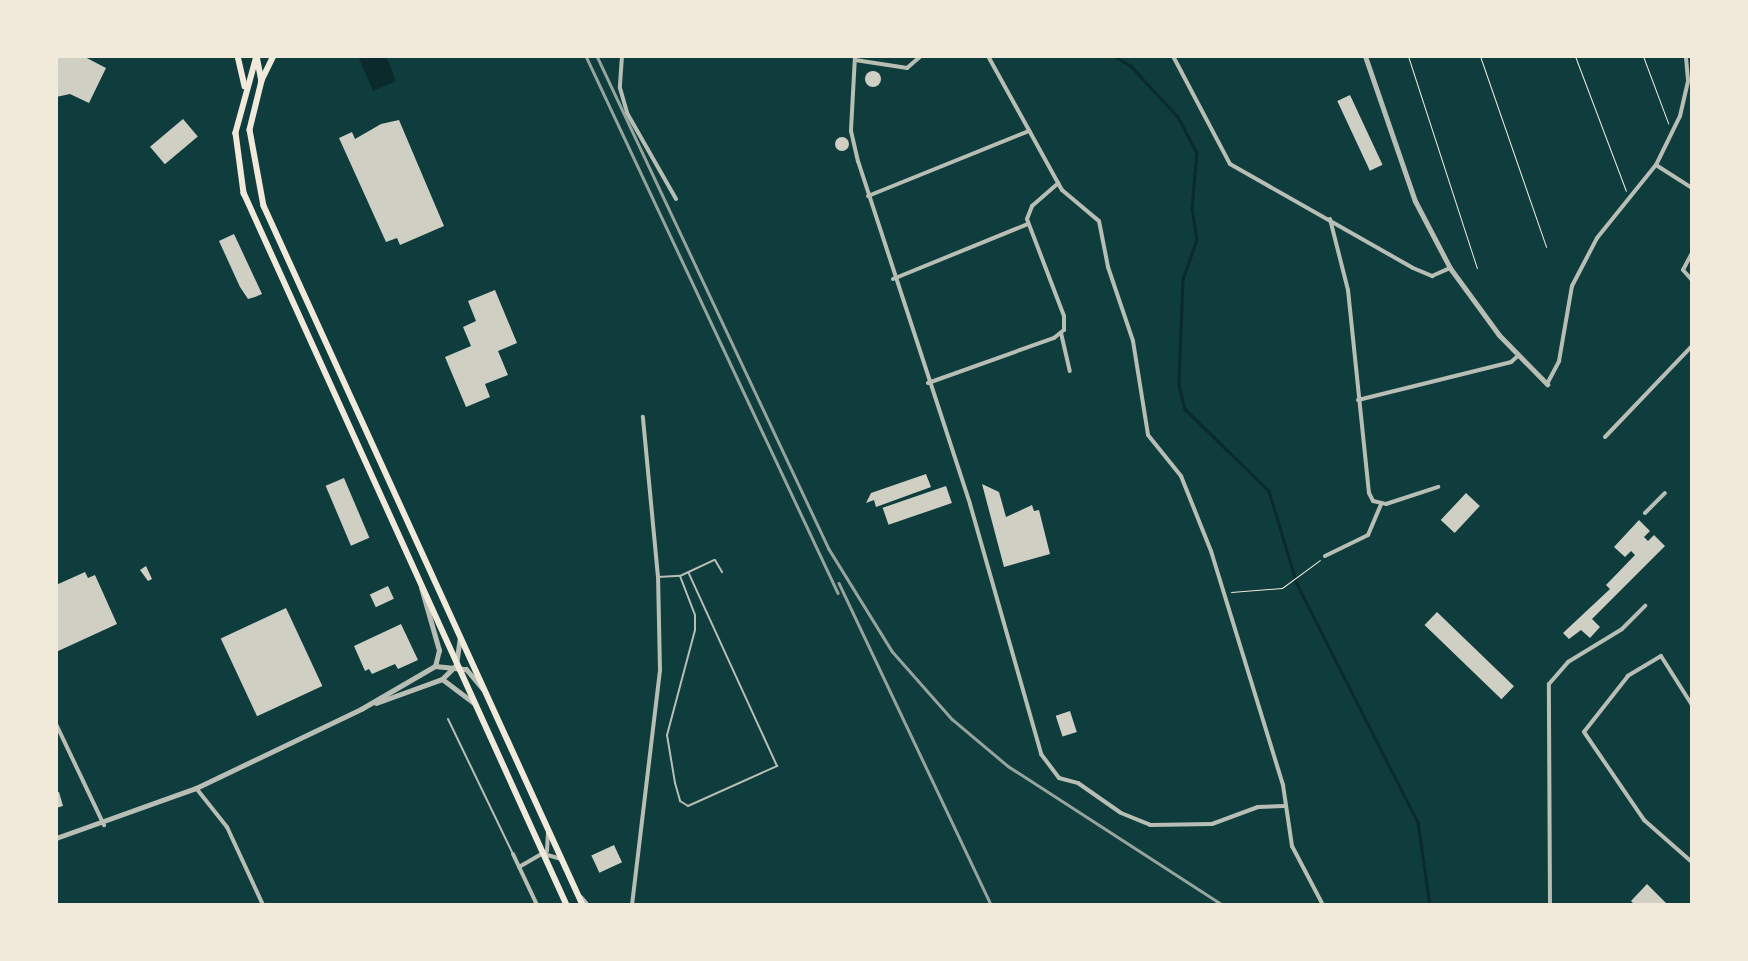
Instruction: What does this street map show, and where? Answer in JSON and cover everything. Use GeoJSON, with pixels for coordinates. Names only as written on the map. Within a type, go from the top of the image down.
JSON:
{"type":"FeatureCollection","features":[{"type":"Feature","properties":{"kind":"main road"},"geometry":{"type":"LineString","coordinates":[[238,56],[245,86]]}},
{"type":"Feature","properties":{"kind":"main road"},"geometry":{"type":"LineString","coordinates":[[257,56],[245,86],[236,133],[244,193],[456,665],[567,905]]}},
{"type":"Feature","properties":{"kind":"main road"},"geometry":{"type":"LineString","coordinates":[[257,56],[262,81]]}},
{"type":"Feature","properties":{"kind":"main road"},"geometry":{"type":"LineString","coordinates":[[274,56],[262,81],[250,130],[264,206],[583,905]]}},
{"type":"Feature","properties":{"kind":"street"},"geometry":{"type":"LineString","coordinates":[[622,56],[620,88],[627,113],[676,199]]}},
{"type":"Feature","properties":{"kind":"street"},"geometry":{"type":"LineString","coordinates":[[921,56],[907,68],[855,58],[850,131],[893,279],[972,511],[1034,733],[1050,768],[1059,778],[1078,783],[1121,813],[1150,825],[1212,824],[1258,807],[1284,806]]}},
{"type":"Feature","properties":{"kind":"street"},"geometry":{"type":"LineString","coordinates":[[988,56],[1058,183],[1071,201],[1100,221],[1108,267],[1132,335],[1148,435],[1187,489],[1224,592],[1283,784],[1284,806],[1292,846],[1323,905]]}},
{"type":"Feature","properties":{"kind":"street"},"geometry":{"type":"LineString","coordinates":[[1173,56],[1230,164],[1420,271],[1438,276],[1450,268]]}},
{"type":"Feature","properties":{"kind":"street"},"geometry":{"type":"LineString","coordinates":[[1365,56],[1415,201],[1450,268],[1518,356],[1547,384],[1559,361],[1572,286],[1597,238],[1656,165],[1686,98],[1686,56]]}},
{"type":"Feature","properties":{"kind":"street"},"geometry":{"type":"LineString","coordinates":[[868,196],[1030,130]]}},
{"type":"Feature","properties":{"kind":"street"},"geometry":{"type":"LineString","coordinates":[[1656,165],[1691,187]]}},
{"type":"Feature","properties":{"kind":"street"},"geometry":{"type":"LineString","coordinates":[[1058,183],[1032,206],[1028,224],[1064,316],[1061,333],[1070,371]]}},
{"type":"Feature","properties":{"kind":"street"},"geometry":{"type":"LineString","coordinates":[[1330,219],[1348,290],[1369,493],[1381,504]]}},
{"type":"Feature","properties":{"kind":"street"},"geometry":{"type":"LineString","coordinates":[[893,279],[1028,224]]}},
{"type":"Feature","properties":{"kind":"street"},"geometry":{"type":"LineString","coordinates":[[1692,253],[1683,270],[1692,280]]}},
{"type":"Feature","properties":{"kind":"street"},"geometry":{"type":"LineString","coordinates":[[928,383],[1061,333]]}},
{"type":"Feature","properties":{"kind":"street"},"geometry":{"type":"LineString","coordinates":[[1605,437],[1692,346]]}},
{"type":"Feature","properties":{"kind":"street"},"geometry":{"type":"LineString","coordinates":[[1358,400],[1511,362],[1518,356]]}},
{"type":"Feature","properties":{"kind":"street"},"geometry":{"type":"LineString","coordinates":[[632,905],[659,695],[658,577],[643,417]]}},
{"type":"Feature","properties":{"kind":"street"},"geometry":{"type":"LineString","coordinates":[[1381,504],[1438,488]]}},
{"type":"Feature","properties":{"kind":"street"},"geometry":{"type":"LineString","coordinates":[[1645,513],[1664,493]]}},
{"type":"Feature","properties":{"kind":"street"},"geometry":{"type":"LineString","coordinates":[[1325,556],[1368,535],[1381,504]]}},
{"type":"Feature","properties":{"kind":"street"},"geometry":{"type":"LineString","coordinates":[[421,587],[439,650],[435,666]]}},
{"type":"Feature","properties":{"kind":"street"},"geometry":{"type":"LineString","coordinates":[[1550,905],[1549,684],[1568,662],[1622,629],[1645,606]]}},
{"type":"Feature","properties":{"kind":"street"},"geometry":{"type":"LineString","coordinates":[[361,709],[442,679],[456,665],[460,634]]}},
{"type":"Feature","properties":{"kind":"street"},"geometry":{"type":"LineString","coordinates":[[1692,705],[1661,656],[1628,676],[1584,732],[1644,820],[1692,862]]}},
{"type":"Feature","properties":{"kind":"street"},"geometry":{"type":"LineString","coordinates":[[56,838],[104,825],[196,788],[361,709],[435,666],[456,665],[472,674],[486,692]]}},
{"type":"Feature","properties":{"kind":"street"},"geometry":{"type":"LineString","coordinates":[[442,679],[473,702]]}},
{"type":"Feature","properties":{"kind":"street"},"geometry":{"type":"LineString","coordinates":[[56,724],[104,825]]}},
{"type":"Feature","properties":{"kind":"street"},"geometry":{"type":"LineString","coordinates":[[196,788],[227,827],[263,905]]}},
{"type":"Feature","properties":{"kind":"street"},"geometry":{"type":"LineString","coordinates":[[544,854],[547,825]]}},
{"type":"Feature","properties":{"kind":"street"},"geometry":{"type":"LineString","coordinates":[[513,854],[536,905]]}},
{"type":"Feature","properties":{"kind":"street"},"geometry":{"type":"LineString","coordinates":[[519,867],[544,854],[563,860]]}},
{"type":"Feature","properties":{"kind":"street"},"geometry":{"type":"LineString","coordinates":[[578,892],[588,905]]}},
{"type":"Feature","properties":{"kind":"lane"},"geometry":{"type":"LineString","coordinates":[[658,577],[680,576],[715,560],[722,572]]}},
{"type":"Feature","properties":{"kind":"lane"},"geometry":{"type":"LineString","coordinates":[[680,576],[695,615],[694,630],[667,735],[680,801],[688,806],[777,766],[688,572]]}},
{"type":"Feature","properties":{"kind":"lane"},"geometry":{"type":"LineString","coordinates":[[448,720],[513,854]]}},
{"type":"Feature","properties":{"kind":"path"},"geometry":{"type":"LineString","coordinates":[[1408,56],[1477,268]]}},
{"type":"Feature","properties":{"kind":"path"},"geometry":{"type":"LineString","coordinates":[[1480,56],[1546,247]]}},
{"type":"Feature","properties":{"kind":"path"},"geometry":{"type":"LineString","coordinates":[[1575,56],[1629,199]]}},
{"type":"Feature","properties":{"kind":"path"},"geometry":{"type":"LineString","coordinates":[[1643,56],[1671,131]]}},
{"type":"Feature","properties":{"kind":"path"},"geometry":{"type":"LineString","coordinates":[[1224,592],[1282,588],[1325,556]]}},
{"type":"Feature","properties":{"kind":"water"},"geometry":{"type":"Polygon","coordinates":[[[358,56],[386,56],[396,81],[373,91],[358,56]]]}},
{"type":"Feature","properties":{"kind":"building"},"geometry":{"type":"Polygon","coordinates":[[[56,56],[83,56],[106,68],[89,103],[70,94],[56,97],[56,56]]]}},
{"type":"Feature","properties":{"kind":"building"},"geometry":{"type":"Polygon","coordinates":[[[873,71],[881,79],[873,87],[865,79],[873,71]]]}},
{"type":"Feature","properties":{"kind":"building"},"geometry":{"type":"Polygon","coordinates":[[[1350,95],[1383,165],[1370,171],[1337,101],[1350,95]]]}},
{"type":"Feature","properties":{"kind":"building"},"geometry":{"type":"Polygon","coordinates":[[[183,119],[198,137],[165,164],[150,147],[183,119]]]}},
{"type":"Feature","properties":{"kind":"building"},"geometry":{"type":"Polygon","coordinates":[[[399,120],[444,226],[400,245],[397,238],[386,242],[339,138],[352,132],[355,139],[381,124],[399,120]]]}},
{"type":"Feature","properties":{"kind":"building"},"geometry":{"type":"Polygon","coordinates":[[[842,137],[847,139],[849,144],[847,149],[842,151],[837,149],[835,144],[837,139],[842,137]]]}},
{"type":"Feature","properties":{"kind":"building"},"geometry":{"type":"Polygon","coordinates":[[[234,234],[262,294],[248,299],[240,287],[219,241],[234,234]]]}},
{"type":"Feature","properties":{"kind":"building"},"geometry":{"type":"Polygon","coordinates":[[[495,290],[517,343],[498,351],[508,375],[485,384],[490,397],[466,407],[445,357],[471,346],[463,327],[476,321],[468,301],[495,290]]]}},
{"type":"Feature","properties":{"kind":"building"},"geometry":{"type":"Polygon","coordinates":[[[926,474],[931,487],[876,507],[874,500],[866,503],[871,493],[926,474]]]}},
{"type":"Feature","properties":{"kind":"building"},"geometry":{"type":"Polygon","coordinates":[[[344,478],[369,538],[351,546],[326,486],[344,478]]]}},
{"type":"Feature","properties":{"kind":"building"},"geometry":{"type":"Polygon","coordinates":[[[982,484],[999,492],[1006,517],[1032,505],[1034,511],[1039,510],[1050,554],[1004,567],[982,484]]]}},
{"type":"Feature","properties":{"kind":"building"},"geometry":{"type":"Polygon","coordinates":[[[946,486],[952,503],[889,525],[883,508],[946,486]]]}},
{"type":"Feature","properties":{"kind":"building"},"geometry":{"type":"Polygon","coordinates":[[[1466,493],[1480,506],[1455,533],[1441,520],[1466,493]]]}},
{"type":"Feature","properties":{"kind":"building"},"geometry":{"type":"Polygon","coordinates":[[[1639,520],[1650,531],[1644,537],[1648,541],[1654,535],[1665,546],[1592,619],[1600,627],[1590,638],[1581,630],[1569,639],[1563,633],[1610,589],[1606,585],[1635,555],[1631,551],[1625,557],[1614,547],[1639,520]]]}},
{"type":"Feature","properties":{"kind":"building"},"geometry":{"type":"Polygon","coordinates":[[[146,566],[152,579],[148,581],[140,570],[146,566]]]}},
{"type":"Feature","properties":{"kind":"building"},"geometry":{"type":"Polygon","coordinates":[[[85,572],[88,578],[95,575],[117,624],[56,652],[56,585],[85,572]]]}},
{"type":"Feature","properties":{"kind":"building"},"geometry":{"type":"Polygon","coordinates":[[[388,586],[394,599],[376,607],[370,594],[388,586]]]}},
{"type":"Feature","properties":{"kind":"building"},"geometry":{"type":"Polygon","coordinates":[[[286,608],[322,686],[257,716],[221,638],[286,608]]]}},
{"type":"Feature","properties":{"kind":"building"},"geometry":{"type":"Polygon","coordinates":[[[1437,612],[1514,686],[1501,699],[1424,625],[1437,612]]]}},
{"type":"Feature","properties":{"kind":"building"},"geometry":{"type":"Polygon","coordinates":[[[401,624],[418,660],[398,669],[395,664],[372,674],[369,669],[365,671],[354,646],[401,624]]]}},
{"type":"Feature","properties":{"kind":"building"},"geometry":{"type":"Polygon","coordinates":[[[1070,711],[1077,732],[1063,737],[1056,716],[1070,711]]]}},
{"type":"Feature","properties":{"kind":"building"},"geometry":{"type":"Polygon","coordinates":[[[59,792],[63,806],[56,808],[56,793],[59,792]]]}},
{"type":"Feature","properties":{"kind":"building"},"geometry":{"type":"Polygon","coordinates":[[[614,845],[622,862],[599,873],[591,856],[614,845]]]}},
{"type":"Feature","properties":{"kind":"building"},"geometry":{"type":"Polygon","coordinates":[[[1647,884],[1668,905],[1635,905],[1631,901],[1647,884]]]}},
{"type":"Feature","properties":{"kind":"waterway"},"geometry":{"type":"LineString","coordinates":[[1114,56],[1131,66],[1178,117],[1197,152],[1192,208],[1197,240],[1183,279],[1179,385],[1185,409],[1269,491],[1297,584],[1418,822],[1430,905]]}},
{"type":"Feature","properties":{"kind":"railway"},"geometry":{"type":"LineString","coordinates":[[586,56],[838,593]]}},
{"type":"Feature","properties":{"kind":"railway"},"geometry":{"type":"LineString","coordinates":[[597,56],[829,549],[892,651],[952,719],[1008,766],[1223,905]]}},
{"type":"Feature","properties":{"kind":"railway"},"geometry":{"type":"LineString","coordinates":[[839,583],[991,905]]}}]}
